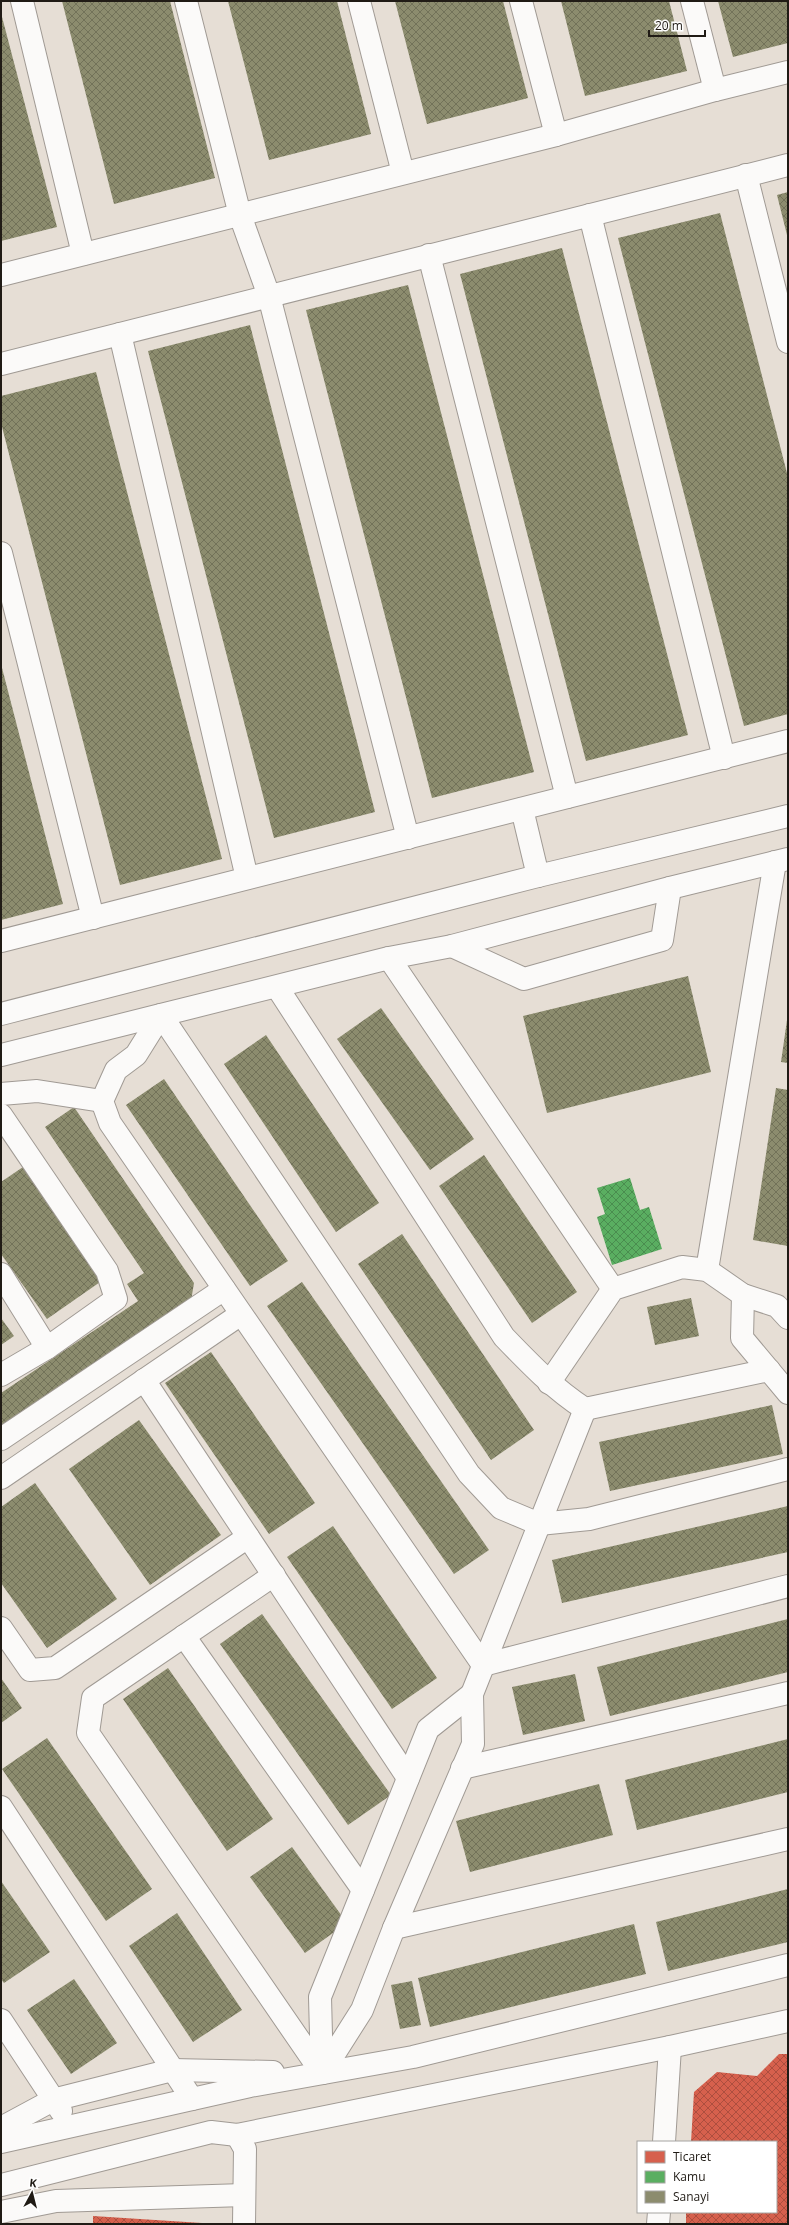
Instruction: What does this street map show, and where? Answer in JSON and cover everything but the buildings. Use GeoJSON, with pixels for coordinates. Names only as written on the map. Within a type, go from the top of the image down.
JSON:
{"type":"FeatureCollection","features":[{"type":"Feature","properties":{"kind":"street"},"geometry":{"type":"LineString","coordinates":[[22,1],[83,254]]}},
{"type":"Feature","properties":{"kind":"street"},"geometry":{"type":"LineString","coordinates":[[186,1],[240,215],[269,296],[408,838]]}},
{"type":"Feature","properties":{"kind":"street"},"geometry":{"type":"LineString","coordinates":[[359,1],[403,173]]}},
{"type":"Feature","properties":{"kind":"street"},"geometry":{"type":"LineString","coordinates":[[521,1],[556,135]]}},
{"type":"Feature","properties":{"kind":"street"},"geometry":{"type":"LineString","coordinates":[[692,1],[715,90]]}},
{"type":"Feature","properties":{"kind":"street"},"geometry":{"type":"LineString","coordinates":[[1,275],[556,135],[715,90],[788,72]]}},
{"type":"Feature","properties":{"kind":"street"},"geometry":{"type":"LineString","coordinates":[[1,364],[788,165]]}},
{"type":"Feature","properties":{"kind":"street"},"geometry":{"type":"LineString","coordinates":[[746,175],[788,342]]}},
{"type":"Feature","properties":{"kind":"street"},"geometry":{"type":"LineString","coordinates":[[590,215],[724,758]]}},
{"type":"Feature","properties":{"kind":"street"},"geometry":{"type":"LineString","coordinates":[[429,255],[567,797]]}},
{"type":"Feature","properties":{"kind":"street"},"geometry":{"type":"LineString","coordinates":[[120,334],[247,878]]}},
{"type":"Feature","properties":{"kind":"street"},"geometry":{"type":"LineString","coordinates":[[1,553],[93,918]]}},
{"type":"Feature","properties":{"kind":"street"},"geometry":{"type":"LineString","coordinates":[[1,941],[788,741]]}},
{"type":"Feature","properties":{"kind":"street"},"geometry":{"type":"LineString","coordinates":[[522,809],[538,876]]}},
{"type":"Feature","properties":{"kind":"street"},"geometry":{"type":"LineString","coordinates":[[1,1014],[538,876],[788,816]]}},
{"type":"Feature","properties":{"kind":"street"},"geometry":{"type":"LineString","coordinates":[[1,1055],[389,958],[452,946],[782,860],[707,1270]]}},
{"type":"Feature","properties":{"kind":"street"},"geometry":{"type":"LineString","coordinates":[[452,946],[524,979],[662,940],[670,888]]}},
{"type":"Feature","properties":{"kind":"street"},"geometry":{"type":"LineString","coordinates":[[389,958],[613,1289]]}},
{"type":"Feature","properties":{"kind":"street"},"geometry":{"type":"LineString","coordinates":[[277,987],[504,1337],[549,1383],[585,1409],[769,1370]]}},
{"type":"Feature","properties":{"kind":"street"},"geometry":{"type":"LineString","coordinates":[[161,1015],[136,1054],[116,1070],[102,1101],[110,1123],[484,1665]]}},
{"type":"Feature","properties":{"kind":"street"},"geometry":{"type":"LineString","coordinates":[[161,1015],[469,1474],[501,1508],[539,1524],[589,1519],[788,1469]]}},
{"type":"Feature","properties":{"kind":"street"},"geometry":{"type":"LineString","coordinates":[[1,1094],[37,1091],[102,1101]]}},
{"type":"Feature","properties":{"kind":"street"},"geometry":{"type":"LineString","coordinates":[[1,1115],[7,1138],[107,1270],[116,1298],[47,1348],[1,1375]]}},
{"type":"Feature","properties":{"kind":"street"},"geometry":{"type":"LineString","coordinates":[[549,1383],[613,1289],[682,1267],[707,1270],[743,1295],[777,1306],[788,1318]]}},
{"type":"Feature","properties":{"kind":"street"},"geometry":{"type":"LineString","coordinates":[[1,1274],[47,1348]]}},
{"type":"Feature","properties":{"kind":"street"},"geometry":{"type":"LineString","coordinates":[[1,1439],[224,1289]]}},
{"type":"Feature","properties":{"kind":"street"},"geometry":{"type":"LineString","coordinates":[[743,1295],[742,1338],[788,1393]]}},
{"type":"Feature","properties":{"kind":"street"},"geometry":{"type":"LineString","coordinates":[[1,1478],[241,1314]]}},
{"type":"Feature","properties":{"kind":"street"},"geometry":{"type":"LineString","coordinates":[[144,1380],[408,1778]]}},
{"type":"Feature","properties":{"kind":"street"},"geometry":{"type":"LineString","coordinates":[[322,2073],[362,2010],[394,1928],[473,1744],[472,1694],[585,1409]]}},
{"type":"Feature","properties":{"kind":"street"},"geometry":{"type":"LineString","coordinates":[[1,1628],[30,1670],[55,1668],[248,1537]]}},
{"type":"Feature","properties":{"kind":"street"},"geometry":{"type":"LineString","coordinates":[[274,1575],[93,1698],[88,1733],[322,2073]]}},
{"type":"Feature","properties":{"kind":"street"},"geometry":{"type":"LineString","coordinates":[[484,1665],[788,1586]]}},
{"type":"Feature","properties":{"kind":"street"},"geometry":{"type":"LineString","coordinates":[[184,1636],[363,1890]]}},
{"type":"Feature","properties":{"kind":"street"},"geometry":{"type":"LineString","coordinates":[[462,1768],[788,1693]]}},
{"type":"Feature","properties":{"kind":"street"},"geometry":{"type":"LineString","coordinates":[[322,2073],[320,1997],[428,1729],[472,1694]]}},
{"type":"Feature","properties":{"kind":"street"},"geometry":{"type":"LineString","coordinates":[[1,1807],[192,2099]]}},
{"type":"Feature","properties":{"kind":"street"},"geometry":{"type":"LineString","coordinates":[[394,1928],[788,1839]]}},
{"type":"Feature","properties":{"kind":"street"},"geometry":{"type":"LineString","coordinates":[[1,2142],[250,2086],[413,2057],[788,1966]]}},
{"type":"Feature","properties":{"kind":"street"},"geometry":{"type":"LineString","coordinates":[[1,2020],[71,2126]]}},
{"type":"Feature","properties":{"kind":"street"},"geometry":{"type":"LineString","coordinates":[[1,2185],[211,2132],[237,2135],[670,2047],[788,2021]]}},
{"type":"Feature","properties":{"kind":"street"},"geometry":{"type":"LineString","coordinates":[[664,2141],[670,2047]]}},
{"type":"Feature","properties":{"kind":"street"},"geometry":{"type":"LineString","coordinates":[[1,2128],[53,2100],[172,2070],[322,2073]]}},
{"type":"Feature","properties":{"kind":"street"},"geometry":{"type":"LineString","coordinates":[[237,2135],[245,2149],[244,2224]]}},
{"type":"Feature","properties":{"kind":"street"},"geometry":{"type":"LineString","coordinates":[[1,2212],[56,2201],[244,2195]]}},
{"type":"Feature","properties":{"kind":"street"},"geometry":{"type":"LineString","coordinates":[[658,2224],[659,2213]]}}]}
